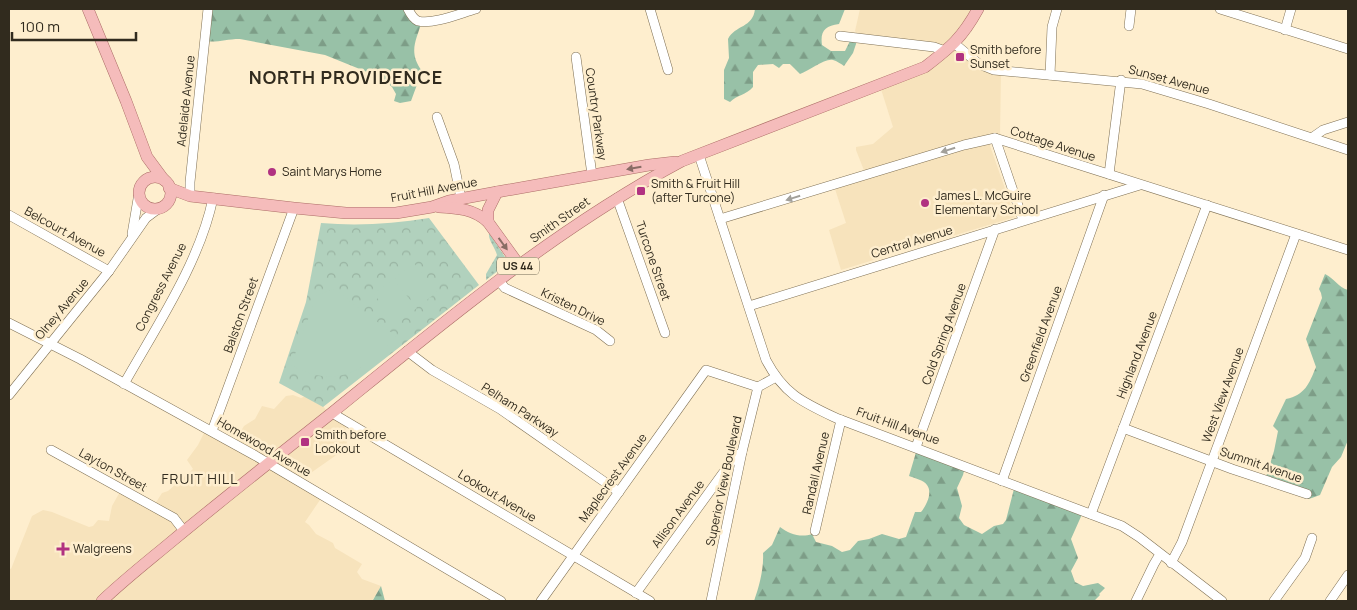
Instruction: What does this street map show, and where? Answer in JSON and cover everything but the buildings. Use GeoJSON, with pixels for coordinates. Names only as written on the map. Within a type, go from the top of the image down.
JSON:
{"type":"FeatureCollection","features":[{"type":"Feature","properties":{"kind":"main road"},"geometry":{"type":"LineString","coordinates":[[88,9],[147,157],[167,184],[168,201],[158,209],[146,207],[141,200],[141,187],[147,157]]}},
{"type":"Feature","properties":{"kind":"main road","name":"Smith Street"},"geometry":{"type":"LineString","coordinates":[[102,601],[184,531],[407,351],[519,265],[617,198],[682,161],[925,67],[950,48],[970,24],[978,9]]}},
{"type":"Feature","properties":{"kind":"main road","name":"Fruit Hill Avenue"},"geometry":{"type":"LineString","coordinates":[[168,201],[190,196],[346,213],[406,212],[432,207],[461,198],[649,165],[682,161]]}},
{"type":"Feature","properties":{"kind":"main road"},"geometry":{"type":"LineString","coordinates":[[141,187],[152,178],[160,178],[167,184]]}},
{"type":"Feature","properties":{"kind":"main road","name":"Fruit Hill Avenue"},"geometry":{"type":"LineString","coordinates":[[167,184],[190,196]]}},
{"type":"Feature","properties":{"kind":"main road"},"geometry":{"type":"LineString","coordinates":[[488,222],[488,210],[497,192]]}},
{"type":"Feature","properties":{"kind":"main road"},"geometry":{"type":"LineString","coordinates":[[432,207],[465,210],[478,214],[488,222],[519,265]]}},
{"type":"Feature","properties":{"kind":"street","name":"Adelaide Avenue"},"geometry":{"type":"LineString","coordinates":[[190,196],[208,9]]}},
{"type":"Feature","properties":{"kind":"street"},"geometry":{"type":"LineString","coordinates":[[408,9],[417,21],[434,21],[476,9]]}},
{"type":"Feature","properties":{"kind":"street"},"geometry":{"type":"LineString","coordinates":[[650,9],[668,70]]}},
{"type":"Feature","properties":{"kind":"street"},"geometry":{"type":"LineString","coordinates":[[1050,75],[1052,27],[1057,9]]}},
{"type":"Feature","properties":{"kind":"street"},"geometry":{"type":"LineString","coordinates":[[1129,26],[1130,9]]}},
{"type":"Feature","properties":{"kind":"street"},"geometry":{"type":"LineString","coordinates":[[1220,9],[1348,50]]}},
{"type":"Feature","properties":{"kind":"street"},"geometry":{"type":"LineString","coordinates":[[1285,30],[1292,9]]}},
{"type":"Feature","properties":{"kind":"street"},"geometry":{"type":"LineString","coordinates":[[840,36],[950,48]]}},
{"type":"Feature","properties":{"kind":"street","name":"Sunset Avenue"},"geometry":{"type":"LineString","coordinates":[[950,48],[985,67],[1004,71],[1121,80],[1167,90],[1348,150]]}},
{"type":"Feature","properties":{"kind":"street","name":"Country Parkway"},"geometry":{"type":"LineString","coordinates":[[576,57],[592,175]]}},
{"type":"Feature","properties":{"kind":"street"},"geometry":{"type":"LineString","coordinates":[[1109,174],[1121,80]]}},
{"type":"Feature","properties":{"kind":"street"},"geometry":{"type":"LineString","coordinates":[[437,117],[454,164],[461,198]]}},
{"type":"Feature","properties":{"kind":"street"},"geometry":{"type":"LineString","coordinates":[[1313,138],[1323,130],[1348,122]]}},
{"type":"Feature","properties":{"kind":"street"},"geometry":{"type":"LineString","coordinates":[[995,138],[1022,220]]}},
{"type":"Feature","properties":{"kind":"street","name":"Cottage Avenue"},"geometry":{"type":"LineString","coordinates":[[720,219],[964,145],[995,138],[1348,250]]}},
{"type":"Feature","properties":{"kind":"street","name":"Fruit Hill Avenue"},"geometry":{"type":"LineString","coordinates":[[699,155],[766,360],[776,378],[789,392],[804,403],[841,420],[1127,529],[1222,601]]}},
{"type":"Feature","properties":{"kind":"street","name":"Central Avenue"},"geometry":{"type":"LineString","coordinates":[[749,306],[1140,184]]}},
{"type":"Feature","properties":{"kind":"street","name":"Olney Avenue"},"geometry":{"type":"LineString","coordinates":[[131,237],[141,187]]}},
{"type":"Feature","properties":{"kind":"street","name":"Greenfield Avenue"},"geometry":{"type":"LineString","coordinates":[[1002,481],[1104,195]]}},
{"type":"Feature","properties":{"kind":"street","name":"Congress Avenue"},"geometry":{"type":"LineString","coordinates":[[124,384],[188,266],[210,213],[213,198]]}},
{"type":"Feature","properties":{"kind":"street","name":"Turcone Street"},"geometry":{"type":"LineString","coordinates":[[617,198],[665,333]]}},
{"type":"Feature","properties":{"kind":"street","name":"Highland Avenue"},"geometry":{"type":"LineString","coordinates":[[1091,514],[1207,206]]}},
{"type":"Feature","properties":{"kind":"street","name":"Balston Street"},"geometry":{"type":"LineString","coordinates":[[212,431],[294,208]]}},
{"type":"Feature","properties":{"kind":"street","name":"Olney Avenue"},"geometry":{"type":"LineString","coordinates":[[9,395],[109,271],[146,218],[158,209]]}},
{"type":"Feature","properties":{"kind":"street","name":"Belcourt Avenue"},"geometry":{"type":"LineString","coordinates":[[9,215],[109,271]]}},
{"type":"Feature","properties":{"kind":"street","name":"Cold Spring Avenue"},"geometry":{"type":"LineString","coordinates":[[916,447],[995,229]]}},
{"type":"Feature","properties":{"kind":"street","name":"West View Avenue"},"geometry":{"type":"LineString","coordinates":[[1171,562],[1182,542],[1296,234]]}},
{"type":"Feature","properties":{"kind":"street","name":"Kristen Drive"},"geometry":{"type":"LineString","coordinates":[[499,281],[505,288],[596,330],[610,341]]}},
{"type":"Feature","properties":{"kind":"street","name":"Homewood Avenue"},"geometry":{"type":"LineString","coordinates":[[9,323],[80,359],[269,462],[501,601]]}},
{"type":"Feature","properties":{"kind":"street","name":"Pelham Parkway"},"geometry":{"type":"LineString","coordinates":[[407,351],[432,370],[500,409],[618,492]]}},
{"type":"Feature","properties":{"kind":"street","name":"Maplecrest Avenue"},"geometry":{"type":"LineString","coordinates":[[541,601],[706,370],[758,387]]}},
{"type":"Feature","properties":{"kind":"street"},"geometry":{"type":"LineString","coordinates":[[758,387],[776,378]]}},
{"type":"Feature","properties":{"kind":"street","name":"Superior View Boulevard"},"geometry":{"type":"LineString","coordinates":[[711,601],[742,452],[758,387]]}},
{"type":"Feature","properties":{"kind":"street","name":"Lookout Avenue"},"geometry":{"type":"LineString","coordinates":[[332,413],[650,601]]}},
{"type":"Feature","properties":{"kind":"street","name":"Randall Avenue"},"geometry":{"type":"LineString","coordinates":[[815,531],[841,420]]}},
{"type":"Feature","properties":{"kind":"street","name":"Summit Avenue"},"geometry":{"type":"LineString","coordinates":[[1123,428],[1307,494]]}},
{"type":"Feature","properties":{"kind":"street","name":"Layton Street"},"geometry":{"type":"LineString","coordinates":[[51,450],[174,518],[184,531]]}},
{"type":"Feature","properties":{"kind":"street","name":"Allison Avenue"},"geometry":{"type":"LineString","coordinates":[[636,593],[734,458],[742,452]]}},
{"type":"Feature","properties":{"kind":"street"},"geometry":{"type":"LineString","coordinates":[[1274,601],[1305,558],[1312,538]]}},
{"type":"Feature","properties":{"kind":"street"},"geometry":{"type":"LineString","coordinates":[[1136,601],[1160,554]]}},
{"type":"Feature","properties":{"kind":"street"},"geometry":{"type":"LineString","coordinates":[[1330,601],[1348,575]]}},
{"type":"Feature","properties":{"kind":"shaded area"},"geometry":{"type":"Polygon","coordinates":[[[860,9],[975,9],[954,40],[968,56],[1001,70],[1000,137],[865,173],[856,147],[873,144],[893,127],[880,86],[944,49],[860,38],[855,31],[860,9]]]}},
{"type":"Feature","properties":{"kind":"shaded area","name":"James L. McGuire Elementary School"},"geometry":{"type":"Polygon","coordinates":[[[989,143],[1015,217],[841,270],[829,230],[846,223],[835,189],[989,143]]]}},
{"type":"Feature","properties":{"kind":"shaded area"},"geometry":{"type":"Polygon","coordinates":[[[293,395],[301,398],[308,395],[314,396],[328,412],[343,419],[348,438],[345,449],[305,477],[289,474],[322,497],[305,522],[316,534],[333,543],[335,548],[362,564],[357,572],[362,579],[381,586],[372,601],[9,601],[9,568],[11,569],[32,516],[43,510],[89,527],[93,526],[98,520],[109,521],[112,506],[121,490],[153,507],[162,493],[168,491],[193,469],[187,460],[198,445],[206,429],[235,441],[244,426],[255,419],[262,406],[274,409],[286,396],[293,395]]]}},
{"type":"Feature","properties":{"kind":"green space"},"geometry":{"type":"Polygon","coordinates":[[[205,9],[407,9],[422,21],[414,52],[422,71],[411,101],[400,103],[394,101],[396,94],[392,87],[382,78],[325,55],[240,39],[213,42],[202,41],[205,9]]]}},
{"type":"Feature","properties":{"kind":"green space"},"geometry":{"type":"Polygon","coordinates":[[[755,9],[845,9],[839,24],[824,30],[822,45],[831,51],[845,51],[850,41],[858,38],[853,53],[844,66],[830,60],[800,74],[790,64],[783,64],[779,68],[773,64],[758,65],[753,72],[753,87],[730,102],[724,99],[724,70],[729,58],[728,39],[731,34],[751,20],[755,9]]]}},
{"type":"Feature","properties":{"kind":"green space"},"geometry":{"type":"Polygon","coordinates":[[[429,218],[479,285],[323,407],[279,383],[306,302],[321,223],[375,224],[429,218]]]}},
{"type":"Feature","properties":{"kind":"green space"},"geometry":{"type":"Polygon","coordinates":[[[489,233],[505,257],[503,267],[486,280],[486,274],[497,255],[489,233]]]}},
{"type":"Feature","properties":{"kind":"green space"},"geometry":{"type":"Polygon","coordinates":[[[414,263],[437,292],[418,307],[395,278],[414,263]]]}},
{"type":"Feature","properties":{"kind":"green space"},"geometry":{"type":"Polygon","coordinates":[[[1325,274],[1348,290],[1348,440],[1341,457],[1332,467],[1320,495],[1309,499],[1265,480],[1278,431],[1273,426],[1286,399],[1298,395],[1306,388],[1316,367],[1306,339],[1322,298],[1319,289],[1325,274]]]}},
{"type":"Feature","properties":{"kind":"green space"},"geometry":{"type":"Polygon","coordinates":[[[393,279],[417,308],[397,324],[374,294],[393,279]]]}},
{"type":"Feature","properties":{"kind":"green space"},"geometry":{"type":"Polygon","coordinates":[[[334,289],[396,336],[374,359],[362,367],[336,376],[322,376],[291,365],[317,295],[334,289]]]}},
{"type":"Feature","properties":{"kind":"green space"},"geometry":{"type":"Polygon","coordinates":[[[917,449],[965,467],[957,488],[962,506],[959,518],[964,525],[982,534],[994,526],[1003,524],[1006,520],[1015,485],[1083,512],[1071,539],[1078,558],[1071,571],[1075,582],[1083,586],[1098,583],[1105,588],[1100,595],[1094,601],[754,601],[761,578],[763,553],[772,545],[780,527],[795,535],[804,536],[812,534],[816,542],[832,546],[842,552],[850,550],[858,541],[882,534],[899,539],[906,537],[915,512],[921,512],[927,503],[929,495],[929,488],[926,483],[909,476],[917,449]]]}},
{"type":"Feature","properties":{"kind":"green space"},"geometry":{"type":"Polygon","coordinates":[[[381,586],[385,601],[372,601],[373,600],[381,586]]]}},
{"type":"Feature","properties":{"kind":"place","name":"Smith before Sunset"},"geometry":{"type":"Point","coordinates":[960,57]}},
{"type":"Feature","properties":{"kind":"place","name":"Saint Marys Home"},"geometry":{"type":"Point","coordinates":[272,172]}},
{"type":"Feature","properties":{"kind":"place","name":"Smith & Fruit Hill (after Turcone)"},"geometry":{"type":"Point","coordinates":[641,191]}},
{"type":"Feature","properties":{"kind":"place","name":"James L. McGuire Elementary School"},"geometry":{"type":"Point","coordinates":[925,203]}},
{"type":"Feature","properties":{"kind":"place","name":"Smith before Lookout"},"geometry":{"type":"Point","coordinates":[305,442]}},
{"type":"Feature","properties":{"kind":"place","name":"Walgreens"},"geometry":{"type":"Point","coordinates":[63,549]}},
{"type":"Feature","properties":{"kind":"district","name":"NORTH PROVIDENCE"},"geometry":{"type":"Point","coordinates":[346,78]}},
{"type":"Feature","properties":{"kind":"district","name":"FRUIT HILL"},"geometry":{"type":"Point","coordinates":[200,479]}}]}
